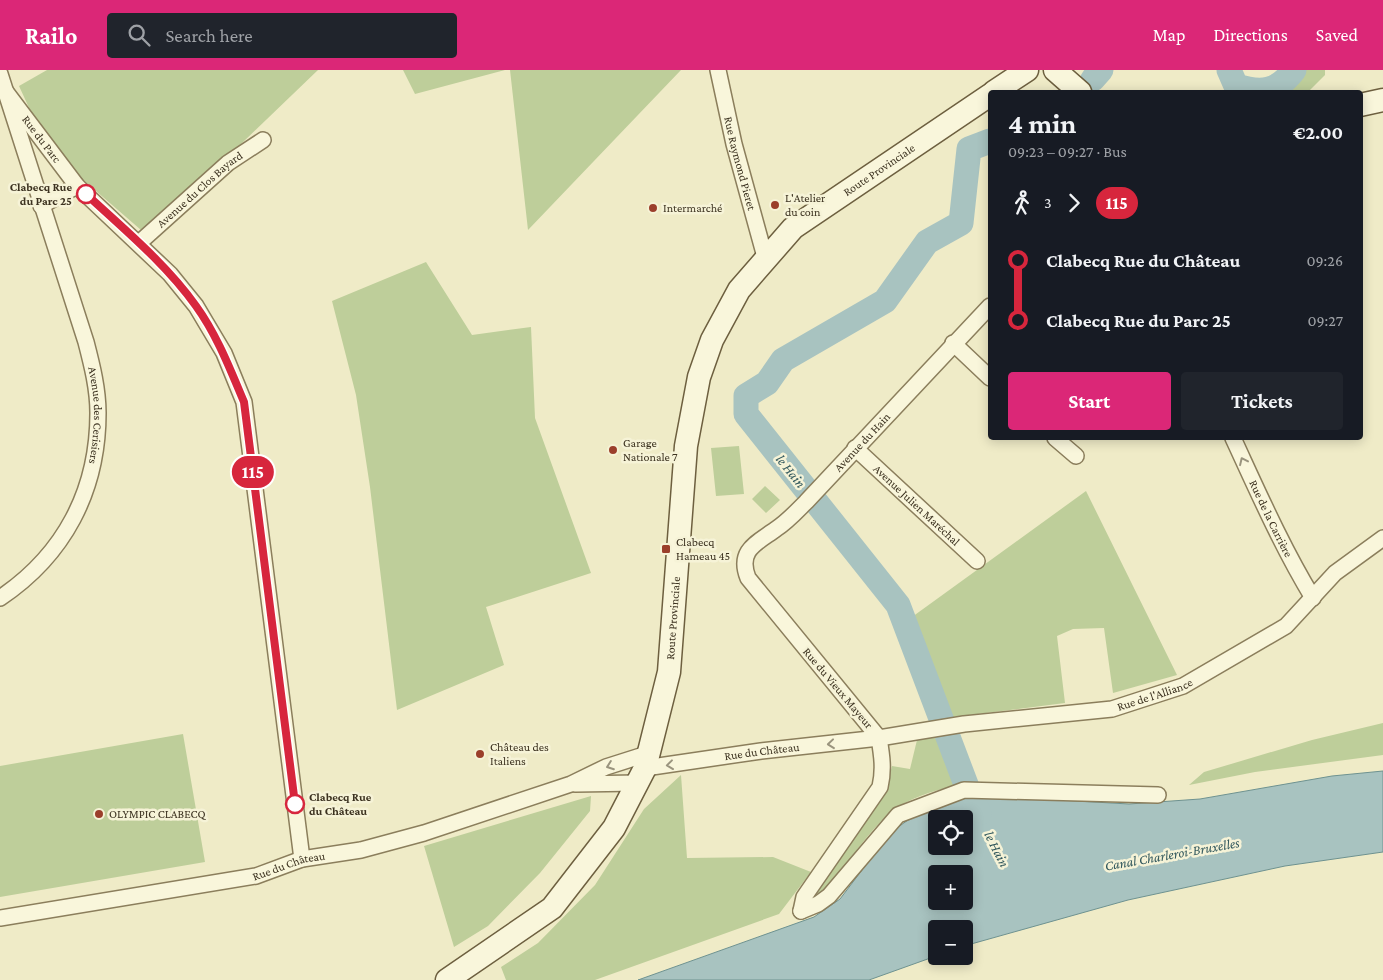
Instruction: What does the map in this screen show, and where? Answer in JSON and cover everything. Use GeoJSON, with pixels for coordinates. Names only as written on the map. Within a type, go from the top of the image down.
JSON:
{"type":"FeatureCollection","features":[{"type":"Feature","properties":{"kind":"main road","name":"Route Provinciale"},"geometry":{"type":"LineString","coordinates":[[997,90],[1027,70]]}},
{"type":"Feature","properties":{"kind":"main road"},"geometry":{"type":"LineString","coordinates":[[1055,70],[1078,90]]}},
{"type":"Feature","properties":{"kind":"main road","name":"Route Provinciale"},"geometry":{"type":"LineString","coordinates":[[447,980],[552,908],[614,828],[644,768],[669,672],[686,446],[699,377],[712,340],[739,290],[765,257],[793,228],[988,96]]}},
{"type":"Feature","properties":{"kind":"main road"},"geometry":{"type":"LineString","coordinates":[[1363,104],[1383,100]]}},
{"type":"Feature","properties":{"kind":"street","name":"Rue Raymond Pieret"},"geometry":{"type":"LineString","coordinates":[[718,70],[734,144],[765,257]]}},
{"type":"Feature","properties":{"kind":"street","name":"Rue du Parc"},"geometry":{"type":"LineString","coordinates":[[0,74],[41,206]]}},
{"type":"Feature","properties":{"kind":"street","name":"Rue du Parc"},"geometry":{"type":"LineString","coordinates":[[6,92],[77,186],[170,274],[196,306],[224,353],[244,402],[302,859]]}},
{"type":"Feature","properties":{"kind":"street","name":"Avenue du Clos Bayard"},"geometry":{"type":"LineString","coordinates":[[139,243],[228,163],[263,140]]}},
{"type":"Feature","properties":{"kind":"street"},"geometry":{"type":"LineString","coordinates":[[41,206],[77,186]]}},
{"type":"Feature","properties":{"kind":"street","name":"Avenue des Cerisiers"},"geometry":{"type":"LineString","coordinates":[[0,598],[21,584],[48,558],[77,515],[89,477],[96,439],[98,413],[90,358],[41,206]]}},
{"type":"Feature","properties":{"kind":"street","name":"Avenue du Hain"},"geometry":{"type":"LineString","coordinates":[[748,578],[743,567],[745,556],[759,539],[776,529],[806,502],[988,308]]}},
{"type":"Feature","properties":{"kind":"street"},"geometry":{"type":"LineString","coordinates":[[954,343],[988,376]]}},
{"type":"Feature","properties":{"kind":"street"},"geometry":{"type":"LineString","coordinates":[[1057,440],[1076,456]]}},
{"type":"Feature","properties":{"kind":"street","name":"Rue de la Carrière"},"geometry":{"type":"LineString","coordinates":[[1234,440],[1273,524],[1313,598]]}},
{"type":"Feature","properties":{"kind":"street","name":"Avenue Julien Maréchal"},"geometry":{"type":"LineString","coordinates":[[855,448],[977,561]]}},
{"type":"Feature","properties":{"kind":"street","name":"Rue de l'Alliance"},"geometry":{"type":"LineString","coordinates":[[879,738],[964,724],[1112,709],[1184,686],[1286,626],[1335,573],[1383,538]]}},
{"type":"Feature","properties":{"kind":"street","name":"Rue du Vieux Mayeur"},"geometry":{"type":"LineString","coordinates":[[748,578],[879,738],[883,773],[880,787],[804,897],[802,911],[818,904],[829,896],[898,816],[969,789],[1158,795]]}},
{"type":"Feature","properties":{"kind":"street","name":"Rue du Château"},"geometry":{"type":"LineString","coordinates":[[0,918],[256,876],[302,859],[360,850],[424,832],[571,784],[644,768],[761,751],[879,738]]}},
{"type":"Feature","properties":{"kind":"street","name":"Rue du Château"},"geometry":{"type":"LineString","coordinates":[[571,784],[606,767],[644,768]]}},
{"type":"Feature","properties":{"kind":"green space"},"geometry":{"type":"Polygon","coordinates":[[[47,70],[318,70],[242,143],[141,230],[81,178],[36,123],[19,86],[47,70]]]}},
{"type":"Feature","properties":{"kind":"green space"},"geometry":{"type":"Polygon","coordinates":[[[403,70],[505,70],[415,94],[403,70]]]}},
{"type":"Feature","properties":{"kind":"green space"},"geometry":{"type":"Polygon","coordinates":[[[510,70],[681,70],[528,230],[510,70]]]}},
{"type":"Feature","properties":{"kind":"green space"},"geometry":{"type":"Polygon","coordinates":[[[1303,70],[1325,70],[1325,75],[1310,90],[1291,90],[1303,70]]]}},
{"type":"Feature","properties":{"kind":"green space"},"geometry":{"type":"Polygon","coordinates":[[[426,262],[472,335],[531,327],[535,418],[591,573],[486,607],[504,665],[397,710],[370,487],[356,395],[332,301],[426,262]]]}},
{"type":"Feature","properties":{"kind":"green space"},"geometry":{"type":"Polygon","coordinates":[[[739,446],[744,494],[716,496],[711,448],[739,446]]]}},
{"type":"Feature","properties":{"kind":"green space"},"geometry":{"type":"Polygon","coordinates":[[[765,486],[780,500],[766,513],[752,499],[765,486]]]}},
{"type":"Feature","properties":{"kind":"green space"},"geometry":{"type":"Polygon","coordinates":[[[1086,491],[1177,675],[1113,693],[1104,628],[1073,629],[1057,636],[1065,703],[953,717],[912,617],[1086,491]]]}},
{"type":"Feature","properties":{"kind":"green space"},"geometry":{"type":"Polygon","coordinates":[[[1383,723],[1383,755],[1255,772],[1189,785],[1204,772],[1312,740],[1383,723]]]}},
{"type":"Feature","properties":{"kind":"green space","name":"OLYMPIC CLABECQ"},"geometry":{"type":"Polygon","coordinates":[[[183,734],[205,862],[0,897],[0,766],[183,734]]]}},
{"type":"Feature","properties":{"kind":"green space"},"geometry":{"type":"Polygon","coordinates":[[[940,734],[944,755],[954,786],[921,796],[891,812],[864,840],[824,892],[815,894],[884,796],[892,766],[910,769],[917,740],[940,734]]]}},
{"type":"Feature","properties":{"kind":"green space"},"geometry":{"type":"Polygon","coordinates":[[[681,775],[687,858],[773,857],[811,872],[779,914],[595,980],[506,980],[501,967],[538,943],[595,885],[644,809],[681,775]]]}},
{"type":"Feature","properties":{"kind":"green space"},"geometry":{"type":"Polygon","coordinates":[[[591,796],[590,811],[540,873],[488,926],[454,947],[424,846],[591,796]]]}},
{"type":"Feature","properties":{"kind":"water","name":"Canal Charleroi-Bruxelles"},"geometry":{"type":"Polygon","coordinates":[[[1383,771],[1383,852],[1285,866],[1128,900],[973,943],[973,920],[928,920],[928,959],[869,980],[638,980],[814,917],[840,899],[891,832],[921,811],[970,795],[1129,804],[1200,799],[1332,776],[1383,771]]]}},
{"type":"Feature","properties":{"kind":"waterway","name":"le Hain"},"geometry":{"type":"LineString","coordinates":[[1093,79],[1101,70]]}},
{"type":"Feature","properties":{"kind":"waterway","name":"le Hain"},"geometry":{"type":"LineString","coordinates":[[1229,70],[1236,86],[1254,90],[1275,87],[1294,70]]}},
{"type":"Feature","properties":{"kind":"waterway","name":"le Hain"},"geometry":{"type":"LineString","coordinates":[[979,813],[970,795],[898,605],[746,414],[746,396],[767,383],[783,360],[885,301],[927,242],[961,223],[969,149],[988,142]]}},
{"type":"Feature","properties":{"kind":"bus line","name":"115"},"geometry":{"type":"LineString","coordinates":[[86,194],[170,274],[196,306],[224,353],[244,402],[295,804]]}},
{"type":"Feature","properties":{"kind":"place","name":"Clabecq Rue du Parc 25"},"geometry":{"type":"Point","coordinates":[86,194]}},
{"type":"Feature","properties":{"kind":"place","name":"L'Atelier du coin"},"geometry":{"type":"Point","coordinates":[775,205]}},
{"type":"Feature","properties":{"kind":"place","name":"Intermarché"},"geometry":{"type":"Point","coordinates":[653,208]}},
{"type":"Feature","properties":{"kind":"place","name":"Garage Nationale 7"},"geometry":{"type":"Point","coordinates":[613,450]}},
{"type":"Feature","properties":{"kind":"place","name":"Clabecq Hameau 45"},"geometry":{"type":"Point","coordinates":[666,549]}},
{"type":"Feature","properties":{"kind":"place","name":"Château des Italiens"},"geometry":{"type":"Point","coordinates":[480,754]}},
{"type":"Feature","properties":{"kind":"place","name":"Clabecq Rue du Château"},"geometry":{"type":"Point","coordinates":[295,804]}},
{"type":"Feature","properties":{"kind":"place","name":"OLYMPIC CLABECQ"},"geometry":{"type":"Point","coordinates":[99,814]}}]}
